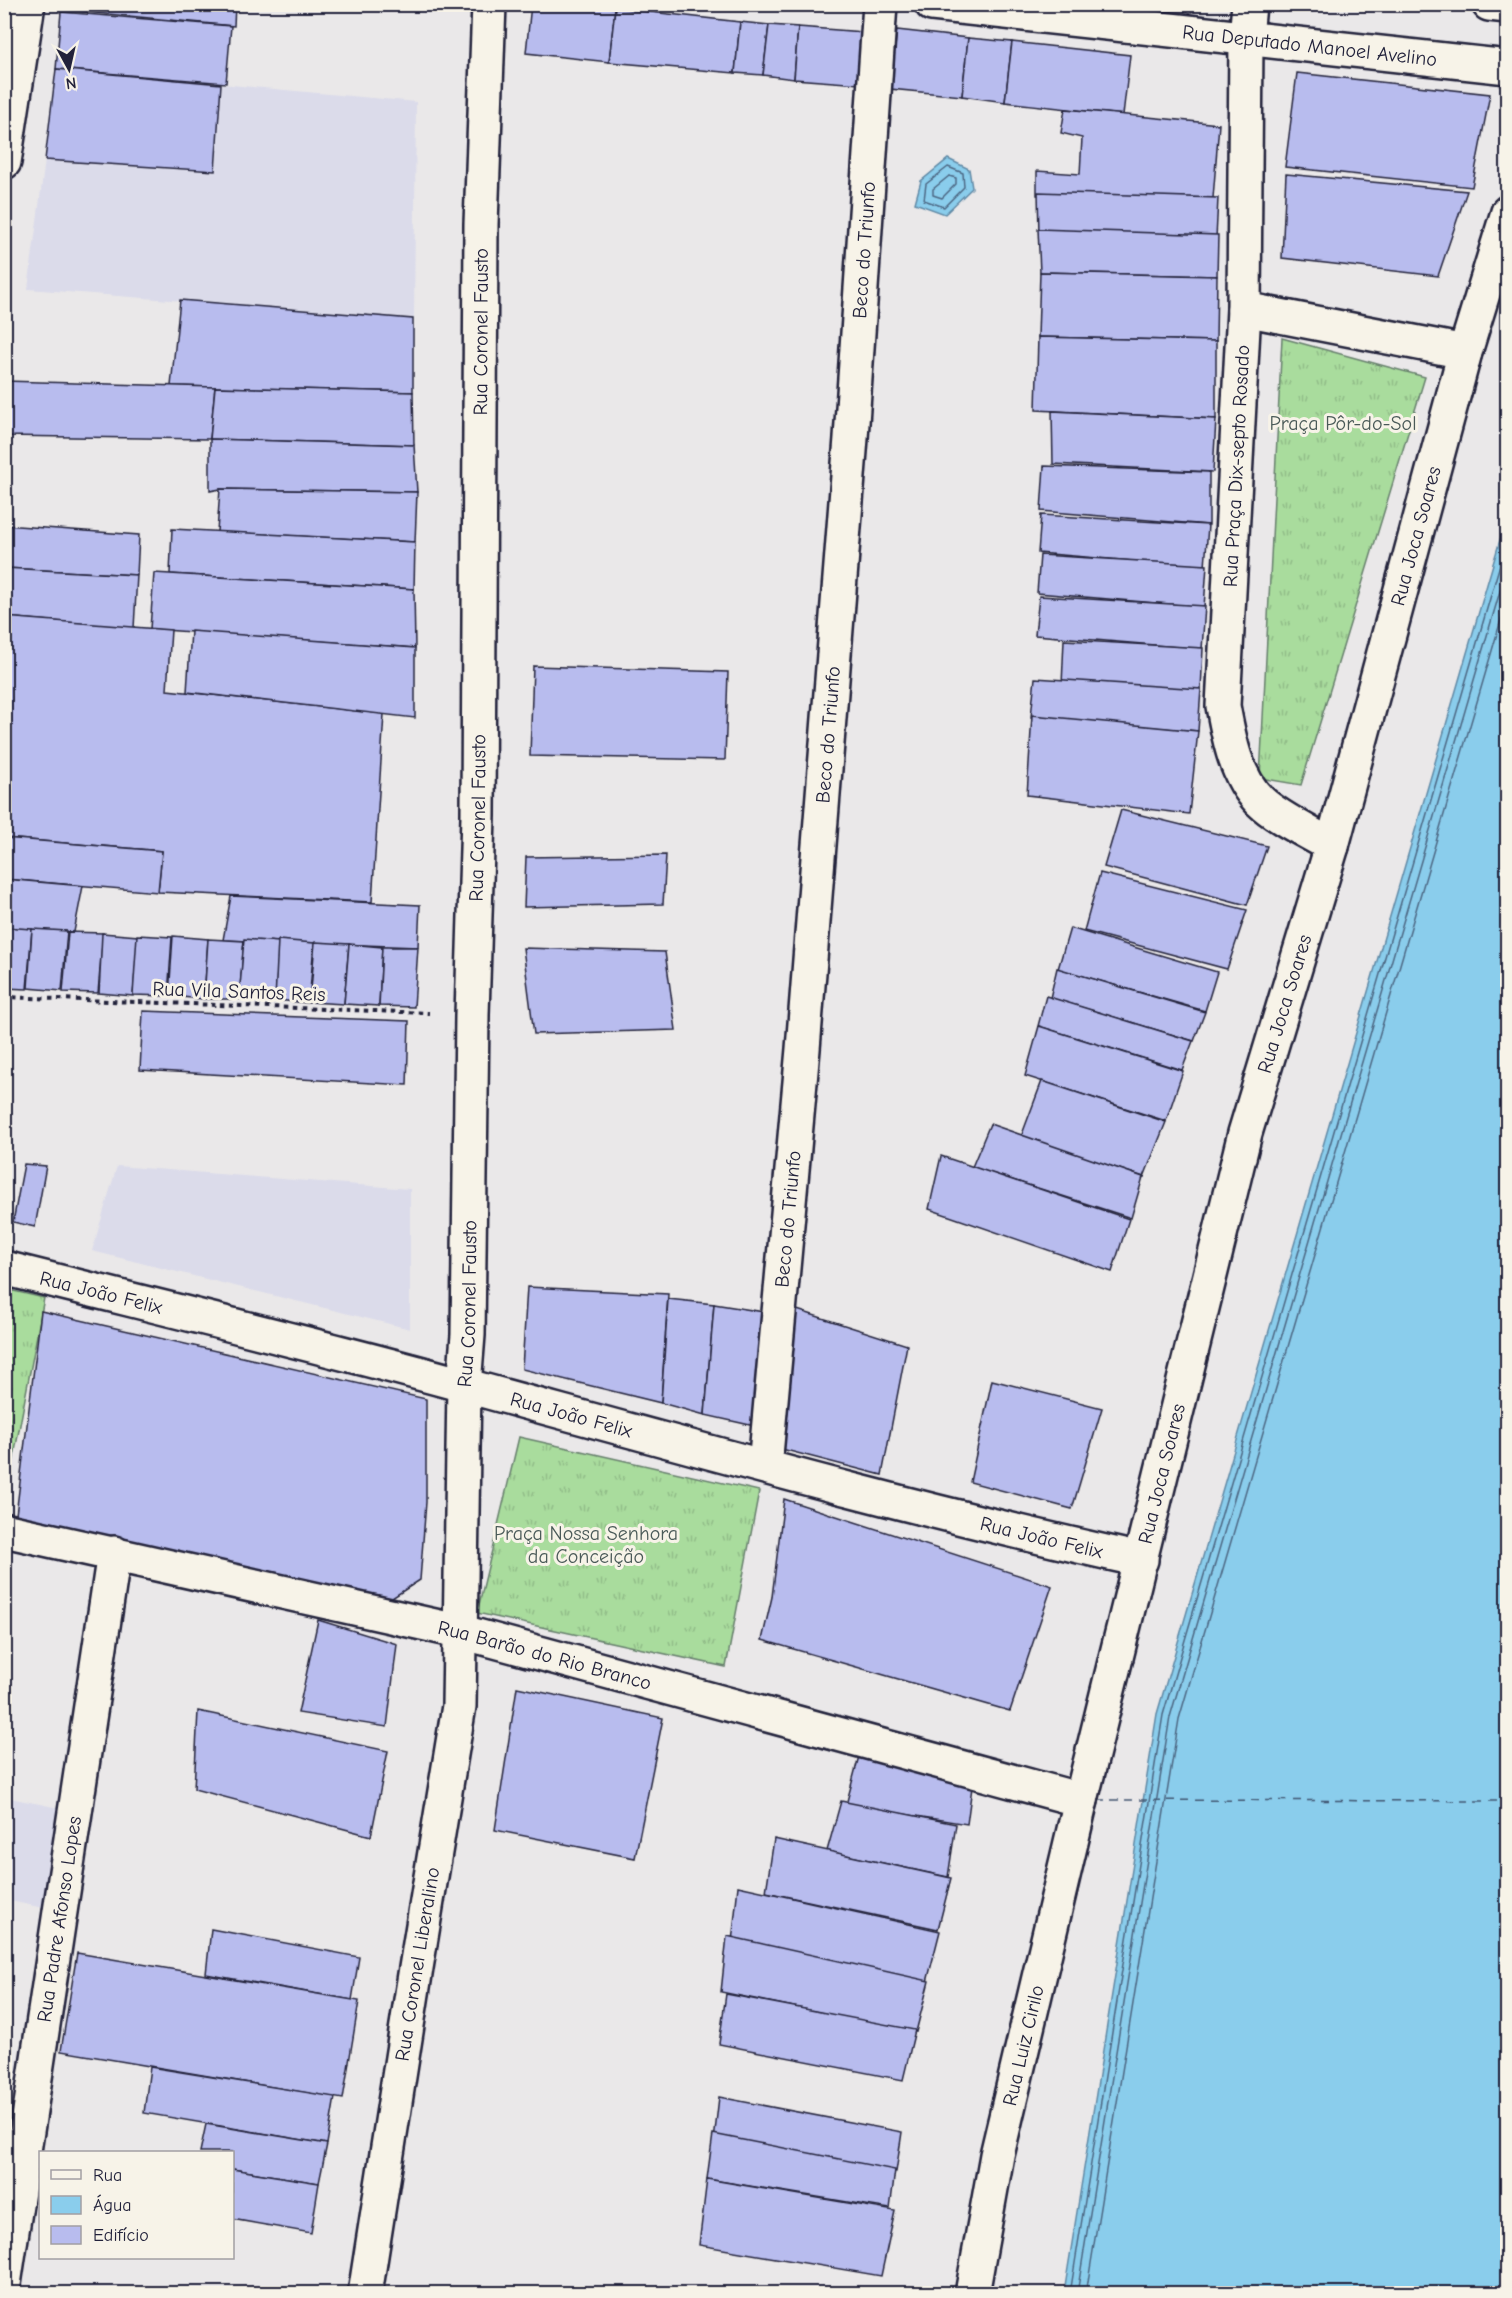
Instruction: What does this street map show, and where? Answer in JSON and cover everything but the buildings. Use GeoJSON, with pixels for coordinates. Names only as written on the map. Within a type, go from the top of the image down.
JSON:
{"type":"FeatureCollection","features":[{"type":"Feature","properties":{"kind":"street"},"geometry":{"type":"LineString","coordinates":[[4,162],[28,4]]}},
{"type":"Feature","properties":{"kind":"street","name":"Rua Coronel Fausto"},"geometry":{"type":"LineString","coordinates":[[462,1632],[464,1385],[468,1335],[472,1014],[478,816],[481,224],[489,4]]}},
{"type":"Feature","properties":{"kind":"street","name":"Beco do Triunfo"},"geometry":{"type":"LineString","coordinates":[[765,1466],[803,1049],[851,438],[880,4]]}},
{"type":"Feature","properties":{"kind":"street","name":"Rua Deputado Manoel Avelino"},"geometry":{"type":"LineString","coordinates":[[932,4],[1508,67]]}},
{"type":"Feature","properties":{"kind":"street","name":"Rua Praça Dix-septo Rosado"},"geometry":{"type":"LineString","coordinates":[[1249,4],[1246,38],[1244,309],[1223,706],[1229,739],[1238,766],[1248,785],[1261,802],[1332,846]]}},
{"type":"Feature","properties":{"kind":"street"},"geometry":{"type":"LineString","coordinates":[[1489,4],[1508,6]]}},
{"type":"Feature","properties":{"kind":"street","name":"Rua Joca Soares"},"geometry":{"type":"LineString","coordinates":[[1081,1800],[1245,1133],[1332,846],[1465,352],[1508,212]]}},
{"type":"Feature","properties":{"kind":"street"},"geometry":{"type":"LineString","coordinates":[[1244,309],[1465,352]]}},
{"type":"Feature","properties":{"kind":"street","name":"Rua João Felix"},"geometry":{"type":"LineString","coordinates":[[4,1268],[464,1385],[1028,1535],[1141,1560]]}},
{"type":"Feature","properties":{"kind":"street","name":"Rua Barão do Rio Branco"},"geometry":{"type":"LineString","coordinates":[[4,1530],[462,1632],[1081,1800]]}},
{"type":"Feature","properties":{"kind":"street","name":"Rua Padre Afonso Lopes"},"geometry":{"type":"LineString","coordinates":[[4,2284],[114,1553]]}},
{"type":"Feature","properties":{"kind":"street","name":"Rua Coronel Liberalino"},"geometry":{"type":"LineString","coordinates":[[365,2294],[459,1706],[462,1632]]}},
{"type":"Feature","properties":{"kind":"street","name":"Rua Luiz Cirilo"},"geometry":{"type":"LineString","coordinates":[[972,2294],[997,2154],[1081,1800]]}},
{"type":"Feature","properties":{"kind":"path","name":"Rua Vila Santos Reis"},"geometry":{"type":"LineString","coordinates":[[4,997],[472,1014]]}},
{"type":"Feature","properties":{"kind":"shaded area"},"geometry":{"type":"Polygon","coordinates":[[[221,84],[416,102],[414,319],[28,289],[45,160],[215,170],[221,84]]]}},
{"type":"Feature","properties":{"kind":"shaded area"},"geometry":{"type":"Polygon","coordinates":[[[117,1166],[410,1189],[410,1329],[92,1251],[117,1166]]]}},
{"type":"Feature","properties":{"kind":"shaded area"},"geometry":{"type":"Polygon","coordinates":[[[5,1797],[59,1808],[44,1908],[5,1900],[5,1797]]]}},
{"type":"Feature","properties":{"kind":"green space","name":"Praça Pôr-do-Sol"},"geometry":{"type":"Polygon","coordinates":[[[1282,338],[1425,377],[1301,785],[1260,778],[1282,338]]]}},
{"type":"Feature","properties":{"kind":"green space"},"geometry":{"type":"Polygon","coordinates":[[[5,1289],[44,1298],[5,1504],[5,1289]]]}},
{"type":"Feature","properties":{"kind":"green space","name":"Praça Nossa Senhora da Conceição"},"geometry":{"type":"Polygon","coordinates":[[[519,1437],[759,1491],[726,1667],[477,1613],[519,1437]]]}},
{"type":"Feature","properties":{"kind":"water"},"geometry":{"type":"Polygon","coordinates":[[[948,159],[969,169],[972,188],[945,214],[915,203],[921,181],[948,159]]]}},
{"type":"Feature","properties":{"kind":"water"},"geometry":{"type":"Polygon","coordinates":[[[1507,516],[1507,2293],[1064,2293],[1157,1714],[1507,516]]]}},
{"type":"Feature","properties":{"kind":"ferry route"},"geometry":{"type":"LineString","coordinates":[[1097,1800],[1508,1801]]}}]}
